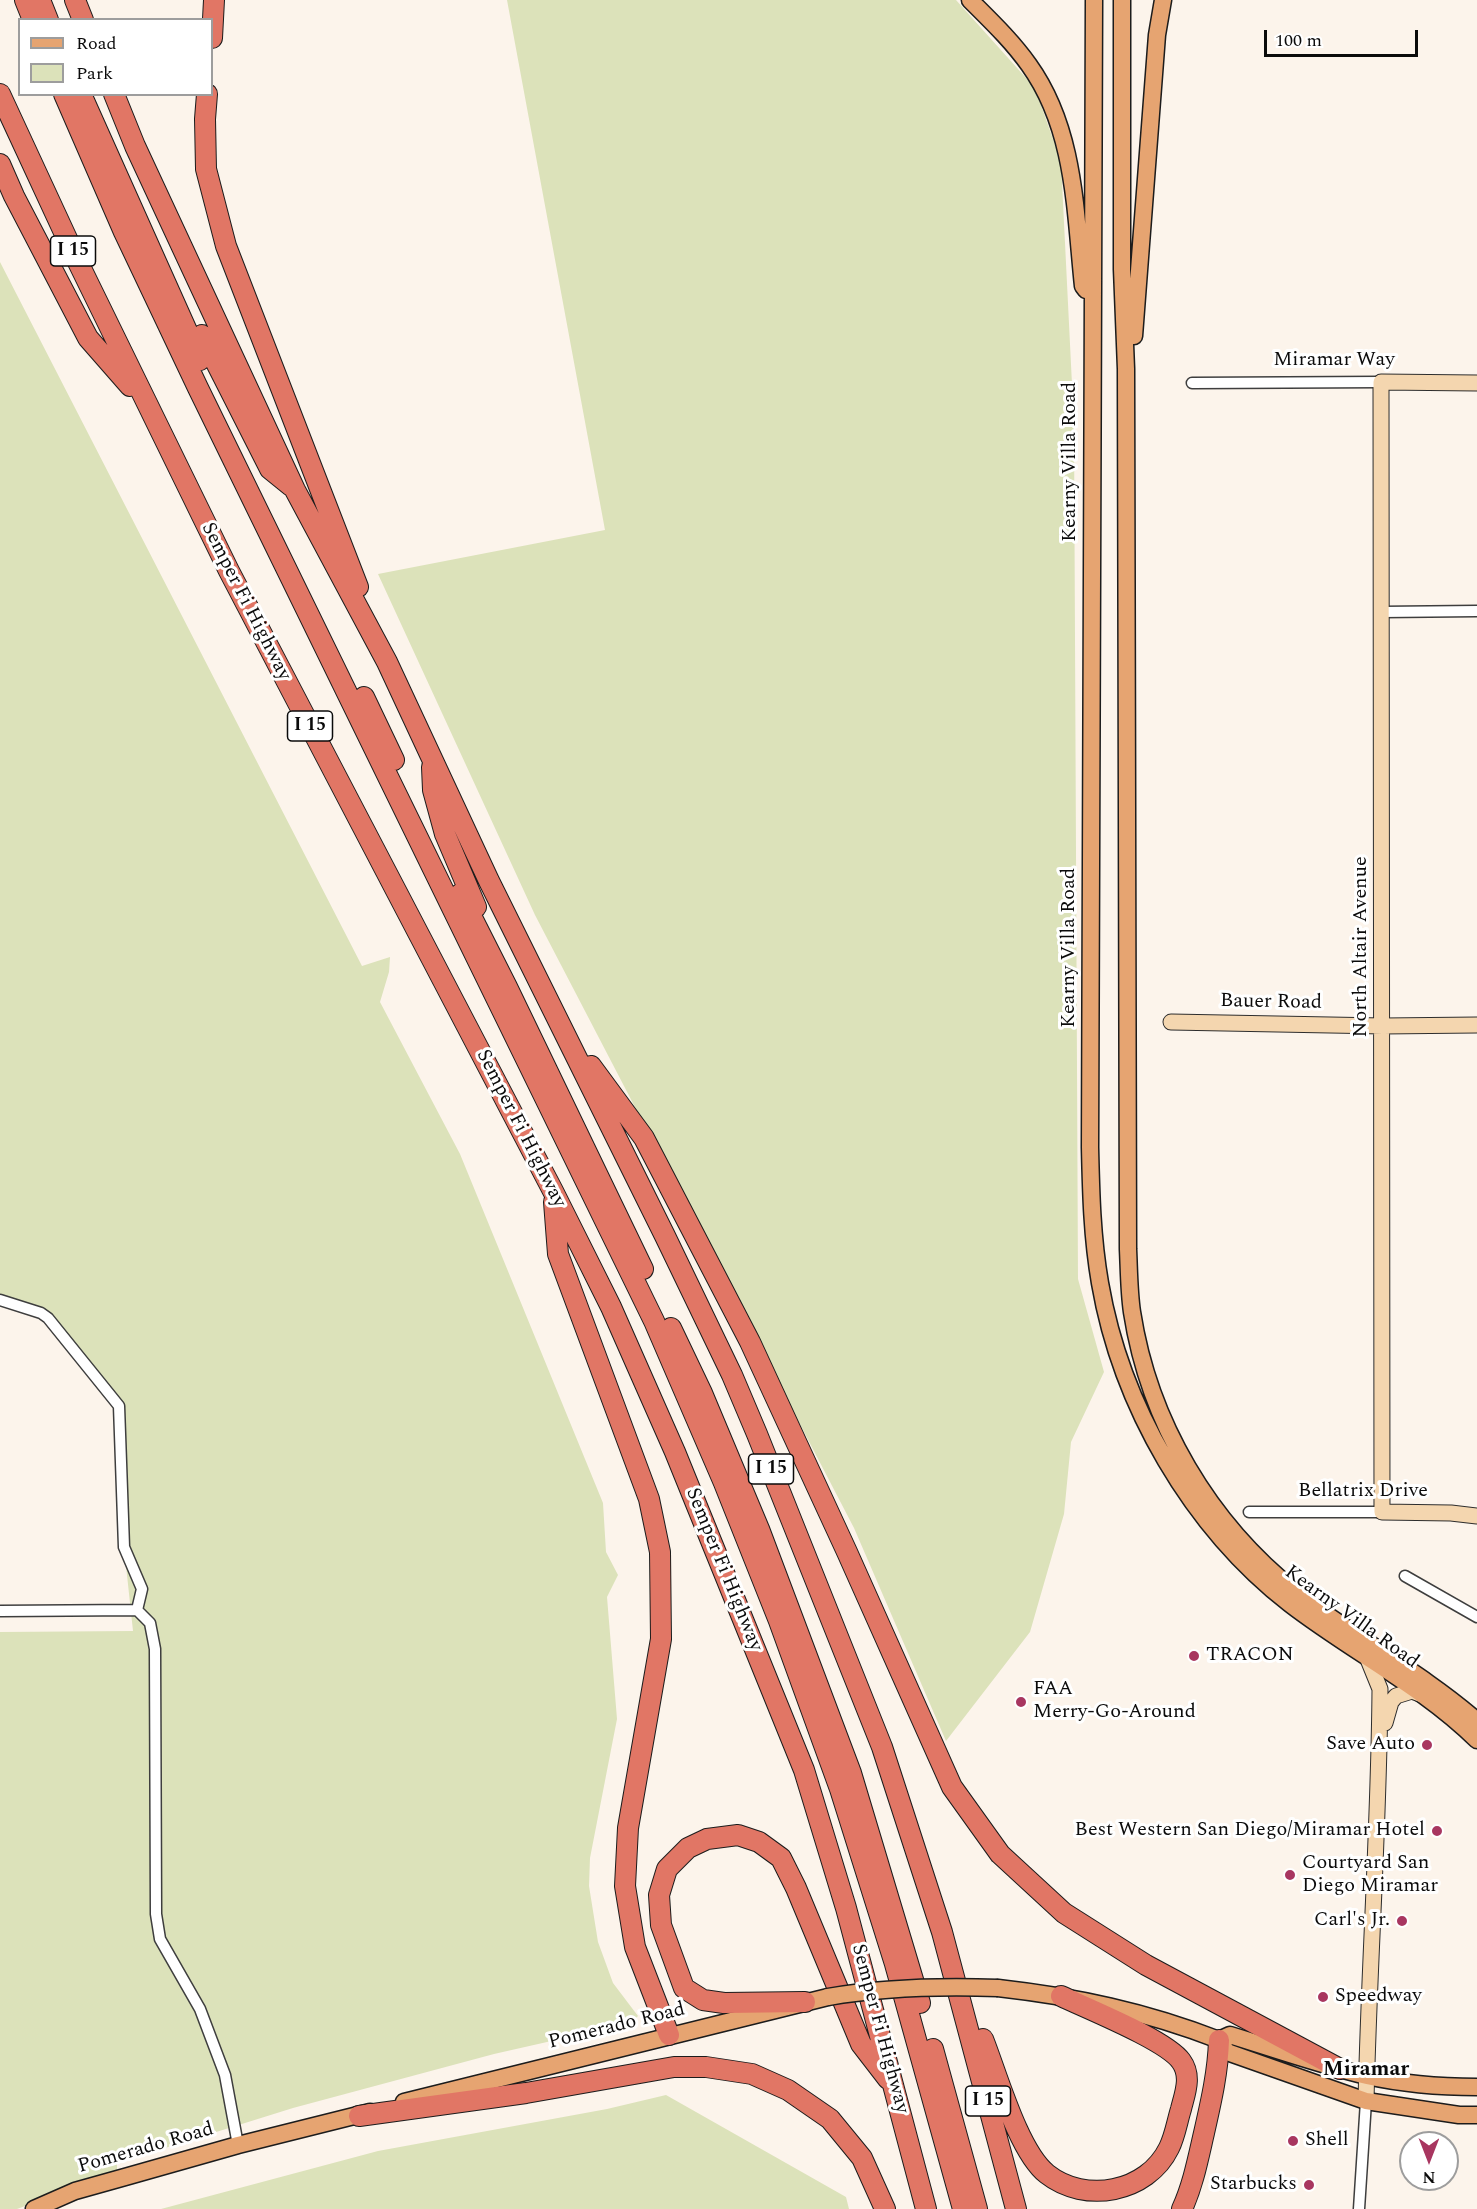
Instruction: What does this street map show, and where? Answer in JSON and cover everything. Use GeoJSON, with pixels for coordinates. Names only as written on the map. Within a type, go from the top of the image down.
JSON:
{"type":"FeatureCollection","features":[{"type":"Feature","properties":{"kind":"highway"},"geometry":{"type":"LineString","coordinates":[[25,0],[32,18]]}},
{"type":"Feature","properties":{"kind":"highway"},"geometry":{"type":"LineString","coordinates":[[40,0],[47,18]]}},
{"type":"Feature","properties":{"kind":"highway"},"geometry":{"type":"LineString","coordinates":[[75,0],[82,18]]}},
{"type":"Feature","properties":{"kind":"highway"},"geometry":{"type":"LineString","coordinates":[[213,18],[214,0]]}},
{"type":"Feature","properties":{"kind":"highway"},"geometry":{"type":"LineString","coordinates":[[213,27],[220,0]]}},
{"type":"Feature","properties":{"kind":"highway","name":"Semper Fi Highway"},"geometry":{"type":"LineString","coordinates":[[0,94],[75,256],[229,572],[553,1191],[611,1307],[675,1452],[804,1770],[846,1908],[896,2088],[926,2209]]}},
{"type":"Feature","properties":{"kind":"highway"},"geometry":{"type":"LineString","coordinates":[[65,96],[124,232],[198,388],[654,1321],[720,1473],[775,1611],[840,1789],[895,1964],[963,2209]]}},
{"type":"Feature","properties":{"kind":"highway"},"geometry":{"type":"LineString","coordinates":[[82,96],[217,399],[429,834],[490,952],[702,1393],[759,1528],[851,1773],[903,1943],[977,2209]]}},
{"type":"Feature","properties":{"kind":"highway","name":"I 15"},"geometry":{"type":"LineString","coordinates":[[115,96],[135,146],[295,490],[387,662],[489,881],[732,1375],[882,1747],[942,1932],[1016,2209]]}},
{"type":"Feature","properties":{"kind":"highway"},"geometry":{"type":"LineString","coordinates":[[207,96],[206,169],[226,246],[387,662]]}},
{"type":"Feature","properties":{"kind":"highway"},"geometry":{"type":"LineString","coordinates":[[0,164],[14,196],[88,338],[148,406]]}},
{"type":"Feature","properties":{"kind":"highway"},"geometry":{"type":"LineString","coordinates":[[142,233],[161,256],[270,469],[295,490]]}},
{"type":"Feature","properties":{"kind":"highway"},"geometry":{"type":"LineString","coordinates":[[432,755],[433,790],[445,834],[474,899],[490,952]]}},
{"type":"Feature","properties":{"kind":"highway"},"geometry":{"type":"LineString","coordinates":[[559,1022],[644,1138],[750,1342],[952,1787],[1000,1854],[1064,1913],[1146,1965],[1340,2069]]}},
{"type":"Feature","properties":{"kind":"highway"},"geometry":{"type":"LineString","coordinates":[[553,1191],[558,1254],[649,1498],[660,1552],[662,1639],[628,1828],[626,1886],[635,1947],[669,2036]]}},
{"type":"Feature","properties":{"kind":"highway"},"geometry":{"type":"LineString","coordinates":[[805,2002],[724,2003],[703,2000],[684,1988],[661,1925],[659,1895],[668,1869],[688,1848],[707,1839],[738,1835],[759,1842],[781,1858],[796,1888],[861,2044],[896,2088]]}},
{"type":"Feature","properties":{"kind":"highway"},"geometry":{"type":"LineString","coordinates":[[942,1932],[1016,2126],[1032,2157],[1047,2174],[1076,2189],[1105,2190],[1133,2184],[1148,2174],[1168,2150],[1187,2084],[1186,2069],[1180,2059],[1165,2046],[1061,1996]]}},
{"type":"Feature","properties":{"kind":"highway"},"geometry":{"type":"LineString","coordinates":[[1182,2209],[1194,2180],[1218,2068],[1219,2040]]}},
{"type":"Feature","properties":{"kind":"highway"},"geometry":{"type":"LineString","coordinates":[[359,2116],[526,2093],[674,2067],[706,2067],[752,2074],[788,2090],[830,2119],[862,2158],[885,2209]]}},
{"type":"Feature","properties":{"kind":"main road"},"geometry":{"type":"LineString","coordinates":[[970,0],[1011,42],[1029,66],[1056,114],[1070,171],[1083,286],[1092,298]]}},
{"type":"Feature","properties":{"kind":"main road","name":"Kearny Villa Road"},"geometry":{"type":"LineString","coordinates":[[1094,0],[1090,1147],[1092,1218],[1100,1284],[1108,1322],[1139,1406],[1160,1449],[1190,1498],[1226,1543],[1273,1590],[1315,1622],[1426,1697],[1477,1740]]}},
{"type":"Feature","properties":{"kind":"main road","name":"Kearny Villa Road"},"geometry":{"type":"LineString","coordinates":[[1122,0],[1122,257],[1126,369],[1128,1249],[1132,1312],[1139,1347],[1152,1391],[1180,1456],[1207,1499],[1231,1529],[1262,1562],[1296,1592],[1443,1692],[1477,1720]]}},
{"type":"Feature","properties":{"kind":"main road"},"geometry":{"type":"LineString","coordinates":[[1126,369],[1134,336],[1157,34],[1163,0]]}},
{"type":"Feature","properties":{"kind":"main road","name":"Pomerado Road"},"geometry":{"type":"LineString","coordinates":[[34,2209],[75,2191],[238,2145],[828,1997],[892,1988],[933,1986],[998,1988],[1061,1996],[1131,2010],[1219,2040]]}},
{"type":"Feature","properties":{"kind":"main road"},"geometry":{"type":"LineString","coordinates":[[1477,2088],[1412,2083],[1367,2076],[1230,2036],[1219,2040],[1227,2052],[1366,2101],[1459,2115],[1477,2115]]}},
{"type":"Feature","properties":{"kind":"street","name":"North Altair Avenue"},"geometry":{"type":"LineString","coordinates":[[1381,382],[1382,1512]]}},
{"type":"Feature","properties":{"kind":"street","name":"Miramar Way"},"geometry":{"type":"LineString","coordinates":[[1192,383],[1477,383]]}},
{"type":"Feature","properties":{"kind":"street"},"geometry":{"type":"LineString","coordinates":[[1382,612],[1477,611]]}},
{"type":"Feature","properties":{"kind":"street","name":"Bauer Road"},"geometry":{"type":"LineString","coordinates":[[1171,1022],[1383,1026],[1477,1025]]}},
{"type":"Feature","properties":{"kind":"street"},"geometry":{"type":"LineString","coordinates":[[0,1300],[41,1313],[48,1318],[119,1406],[124,1547],[142,1589],[137,1610]]}},
{"type":"Feature","properties":{"kind":"street","name":"Bellatrix Drive"},"geometry":{"type":"LineString","coordinates":[[1250,1512],[1451,1513],[1477,1516]]}},
{"type":"Feature","properties":{"kind":"street"},"geometry":{"type":"LineString","coordinates":[[1405,1576],[1477,1617]]}},
{"type":"Feature","properties":{"kind":"street"},"geometry":{"type":"LineString","coordinates":[[0,1611],[137,1610],[150,1623],[155,1649],[156,1914],[160,1939],[200,2008],[225,2075],[238,2145]]}},
{"type":"Feature","properties":{"kind":"street"},"geometry":{"type":"LineString","coordinates":[[1359,2209],[1366,2101],[1380,1740],[1380,1689],[1367,1657]]}},
{"type":"Feature","properties":{"kind":"street"},"geometry":{"type":"LineString","coordinates":[[1380,1740],[1391,1702],[1396,1696],[1402,1692],[1412,1691],[1426,1697]]}},
{"type":"Feature","properties":{"kind":"green space"},"geometry":{"type":"Polygon","coordinates":[[[507,0],[956,0],[1035,88],[1061,162],[1074,425],[1078,1279],[1104,1372],[1071,1442],[1064,1514],[1030,1632],[946,1741],[854,1528],[535,915],[378,574],[605,530],[507,0]]]}},
{"type":"Feature","properties":{"kind":"green space"},"geometry":{"type":"Polygon","coordinates":[[[0,262],[362,966],[390,957],[389,972],[380,1002],[460,1154],[603,1503],[606,1552],[618,1575],[607,1597],[617,1719],[590,1858],[589,1886],[598,1942],[613,1983],[638,2016],[631,2023],[494,2054],[293,2108],[117,2163],[117,2172],[17,2209],[0,2209],[0,1632],[133,1631],[124,1547],[119,1406],[48,1318],[0,1300],[0,262]]]}},
{"type":"Feature","properties":{"kind":"green space"},"geometry":{"type":"Polygon","coordinates":[[[666,2095],[846,2197],[849,2209],[161,2209],[378,2151],[607,2109],[666,2095]]]}},
{"type":"Feature","properties":{"kind":"place","name":"TRACON"},"geometry":{"type":"Point","coordinates":[1194,1656]}},
{"type":"Feature","properties":{"kind":"place","name":"FAA Merry-Go-Around"},"geometry":{"type":"Point","coordinates":[1021,1702]}},
{"type":"Feature","properties":{"kind":"place","name":"Save Auto"},"geometry":{"type":"Point","coordinates":[1427,1745]}},
{"type":"Feature","properties":{"kind":"place","name":"Best Western San Diego/Miramar Hotel"},"geometry":{"type":"Point","coordinates":[1437,1831]}},
{"type":"Feature","properties":{"kind":"place","name":"Courtyard San Diego Miramar"},"geometry":{"type":"Point","coordinates":[1290,1875]}},
{"type":"Feature","properties":{"kind":"place","name":"Carl's Jr."},"geometry":{"type":"Point","coordinates":[1402,1921]}},
{"type":"Feature","properties":{"kind":"place","name":"Speedway"},"geometry":{"type":"Point","coordinates":[1323,1997]}},
{"type":"Feature","properties":{"kind":"place","name":"Shell"},"geometry":{"type":"Point","coordinates":[1293,2141]}},
{"type":"Feature","properties":{"kind":"place","name":"Starbucks"},"geometry":{"type":"Point","coordinates":[1309,2185]}},
{"type":"Feature","properties":{"kind":"district","name":"Miramar"},"geometry":{"type":"Point","coordinates":[1366,2071]}}]}
